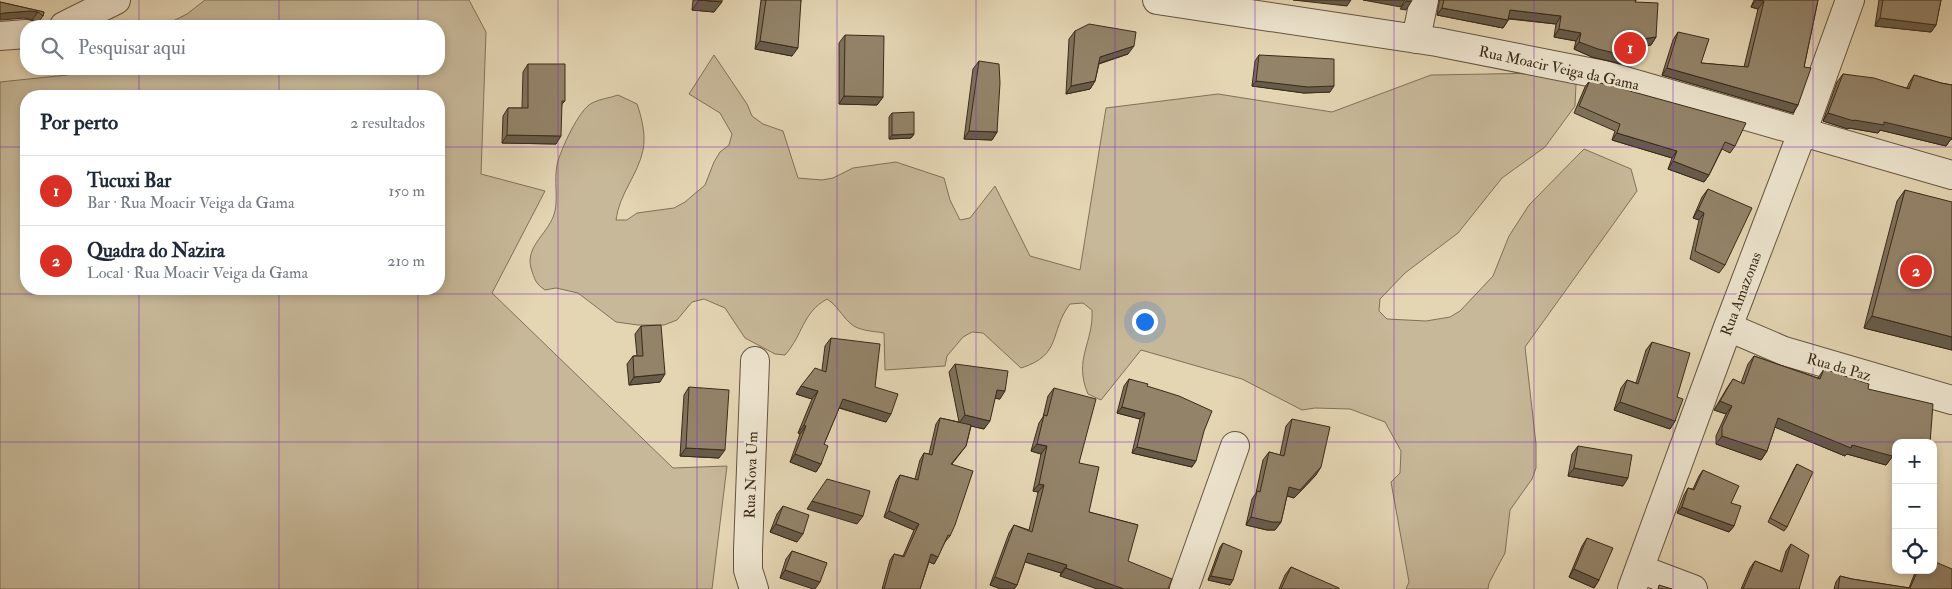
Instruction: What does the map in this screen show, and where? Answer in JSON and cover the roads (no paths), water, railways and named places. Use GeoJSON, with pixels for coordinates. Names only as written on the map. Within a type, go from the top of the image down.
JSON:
{"type":"FeatureCollection","features":[{"type":"Feature","properties":{"kind":"street"},"geometry":{"type":"LineString","coordinates":[[76,20],[116,0]]}},
{"type":"Feature","properties":{"kind":"street","name":"Rua Moacir Veiga da Gama"},"geometry":{"type":"LineString","coordinates":[[1157,0],[1416,39],[1604,75],[1952,175]]}},
{"type":"Feature","properties":{"kind":"street"},"geometry":{"type":"LineString","coordinates":[[1416,39],[1424,0]]}},
{"type":"Feature","properties":{"kind":"street","name":"Rua Amazonas"},"geometry":{"type":"LineString","coordinates":[[1636,579],[1850,0]]}},
{"type":"Feature","properties":{"kind":"street"},"geometry":{"type":"LineString","coordinates":[[0,36],[20,34]]}},
{"type":"Feature","properties":{"kind":"street","name":"Rua da Paz"},"geometry":{"type":"LineString","coordinates":[[1728,327],[1784,351],[1952,400]]}},
{"type":"Feature","properties":{"kind":"street","name":"Rua Nova Um"},"geometry":{"type":"LineString","coordinates":[[754,589],[748,570],[748,550],[755,361]]}},
{"type":"Feature","properties":{"kind":"street"},"geometry":{"type":"LineString","coordinates":[[1184,589],[1235,446]]}},
{"type":"Feature","properties":{"kind":"street"},"geometry":{"type":"LineString","coordinates":[[1636,579],[1693,589]]}},
{"type":"Feature","properties":{"kind":"place","name":"Tucuxi Bar"},"geometry":{"type":"Point","coordinates":[1630,48]}},
{"type":"Feature","properties":{"kind":"place","name":"Quadra do Nazira"},"geometry":{"type":"Point","coordinates":[1916,271]}}]}
